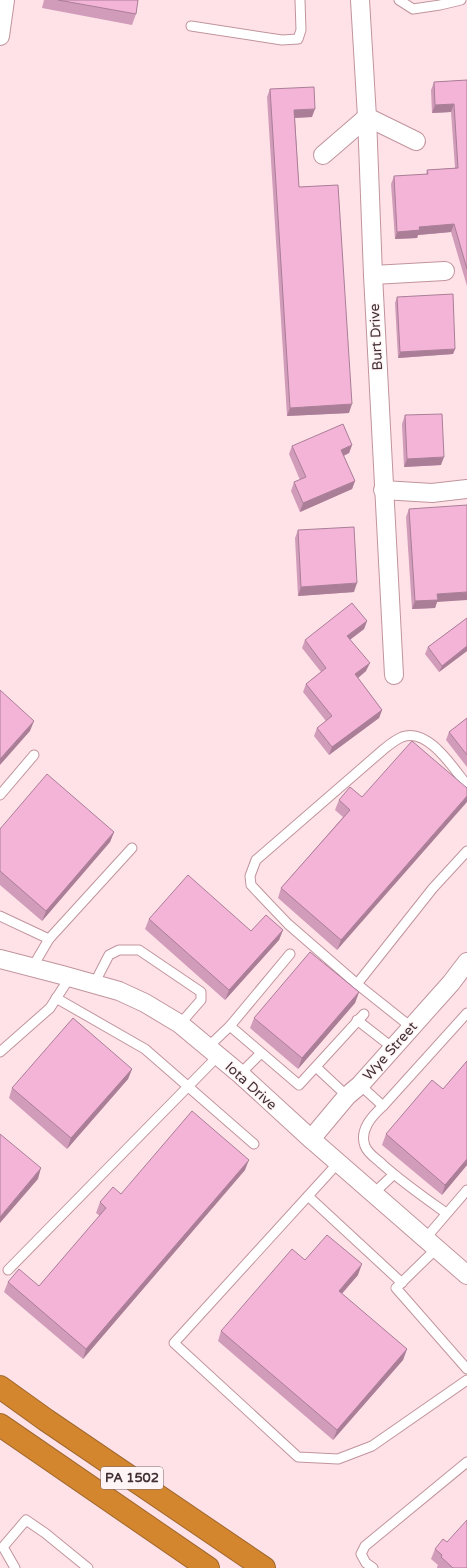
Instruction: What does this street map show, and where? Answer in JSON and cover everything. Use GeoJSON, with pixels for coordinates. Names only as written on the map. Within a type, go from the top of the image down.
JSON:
{"type":"FeatureCollection","features":[{"type":"Feature","properties":{"kind":"highway","name":"PA 1502"},"geometry":{"type":"LineString","coordinates":[[0,1387],[46,1420],[264,1568]]}},
{"type":"Feature","properties":{"kind":"highway","name":"PA 1502"},"geometry":{"type":"LineString","coordinates":[[1,1425],[208,1568]]}},
{"type":"Feature","properties":{"kind":"street"},"geometry":{"type":"LineString","coordinates":[[0,36],[5,0]]}},
{"type":"Feature","properties":{"kind":"street","name":"Burt Drive"},"geometry":{"type":"LineString","coordinates":[[360,0],[367,118],[383,490],[394,675]]}},
{"type":"Feature","properties":{"kind":"street"},"geometry":{"type":"LineString","coordinates":[[323,155],[367,118],[416,140]]}},
{"type":"Feature","properties":{"kind":"street"},"geometry":{"type":"LineString","coordinates":[[373,275],[445,271]]}},
{"type":"Feature","properties":{"kind":"street"},"geometry":{"type":"LineString","coordinates":[[383,490],[432,493],[467,489]]}},
{"type":"Feature","properties":{"kind":"street","name":"Iota Drive"},"geometry":{"type":"LineString","coordinates":[[0,959],[119,991],[145,1003],[180,1024],[240,1074],[338,1163],[467,1275]]}},
{"type":"Feature","properties":{"kind":"street","name":"Wye Street"},"geometry":{"type":"LineString","coordinates":[[311,1139],[451,983],[467,963]]}},
{"type":"Feature","properties":{"kind":"lane"},"geometry":{"type":"LineString","coordinates":[[192,26],[282,40],[298,39],[301,30],[300,0]]}},
{"type":"Feature","properties":{"kind":"lane"},"geometry":{"type":"LineString","coordinates":[[399,0],[414,9],[461,0]]}},
{"type":"Feature","properties":{"kind":"lane"},"geometry":{"type":"LineString","coordinates":[[411,1027],[357,984],[288,924],[251,885],[250,876],[256,860],[384,749],[403,736],[418,736],[433,745],[467,785]]}},
{"type":"Feature","properties":{"kind":"lane"},"geometry":{"type":"LineString","coordinates":[[0,794],[34,755]]}},
{"type":"Feature","properties":{"kind":"lane"},"geometry":{"type":"LineString","coordinates":[[32,968],[49,939],[132,848]]}},
{"type":"Feature","properties":{"kind":"lane"},"geometry":{"type":"LineString","coordinates":[[357,984],[433,888],[467,851]]}},
{"type":"Feature","properties":{"kind":"lane"},"geometry":{"type":"LineString","coordinates":[[0,916],[49,939]]}},
{"type":"Feature","properties":{"kind":"lane"},"geometry":{"type":"LineString","coordinates":[[94,984],[109,955],[119,950],[139,950],[201,992],[201,1000],[180,1024]]}},
{"type":"Feature","properties":{"kind":"lane"},"geometry":{"type":"LineString","coordinates":[[8,1270],[188,1086],[230,1026],[290,954]]}},
{"type":"Feature","properties":{"kind":"lane"},"geometry":{"type":"LineString","coordinates":[[0,1052],[50,1008],[70,977]]}},
{"type":"Feature","properties":{"kind":"lane"},"geometry":{"type":"LineString","coordinates":[[56,998],[145,1049],[254,1144]]}},
{"type":"Feature","properties":{"kind":"lane"},"geometry":{"type":"LineString","coordinates":[[446,1214],[393,1174],[372,1156],[366,1147],[364,1138],[366,1128],[371,1117],[383,1106],[467,1013]]}},
{"type":"Feature","properties":{"kind":"lane"},"geometry":{"type":"LineString","coordinates":[[230,1026],[299,1085],[360,1017],[393,1048]]}},
{"type":"Feature","properties":{"kind":"lane"},"geometry":{"type":"LineString","coordinates":[[240,1074],[261,1052]]}},
{"type":"Feature","properties":{"kind":"lane"},"geometry":{"type":"LineString","coordinates":[[316,1067],[353,1091],[383,1106]]}},
{"type":"Feature","properties":{"kind":"lane"},"geometry":{"type":"LineString","coordinates":[[338,1163],[174,1343],[298,1457],[338,1459],[372,1446],[467,1380]]}},
{"type":"Feature","properties":{"kind":"lane"},"geometry":{"type":"LineString","coordinates":[[374,1194],[393,1174]]}},
{"type":"Feature","properties":{"kind":"lane"},"geometry":{"type":"LineString","coordinates":[[467,1190],[446,1214],[421,1264],[396,1288],[467,1369]]}},
{"type":"Feature","properties":{"kind":"lane"},"geometry":{"type":"LineString","coordinates":[[308,1196],[402,1283]]}},
{"type":"Feature","properties":{"kind":"lane"},"geometry":{"type":"LineString","coordinates":[[373,1568],[366,1563],[361,1554],[365,1546],[467,1462]]}},
{"type":"Feature","properties":{"kind":"lane"},"geometry":{"type":"LineString","coordinates":[[15,1568],[3,1547],[26,1520],[45,1533],[88,1568]]}},
{"type":"Feature","properties":{"kind":"building"},"geometry":{"type":"Polygon","coordinates":[[[58,0],[138,0],[136,14],[58,0]]]}},
{"type":"Feature","properties":{"kind":"building"},"geometry":{"type":"Polygon","coordinates":[[[467,80],[467,269],[454,224],[419,227],[420,230],[397,232],[394,176],[428,174],[427,170],[458,168],[454,104],[435,105],[434,82],[467,80]]]}},
{"type":"Feature","properties":{"kind":"building"},"geometry":{"type":"Polygon","coordinates":[[[314,87],[315,109],[294,110],[299,187],[338,185],[352,404],[290,408],[270,89],[314,87]]]}},
{"type":"Feature","properties":{"kind":"building"},"geometry":{"type":"Polygon","coordinates":[[[453,294],[455,349],[400,352],[397,297],[453,294]]]}},
{"type":"Feature","properties":{"kind":"building"},"geometry":{"type":"Polygon","coordinates":[[[442,414],[444,457],[407,459],[405,415],[442,414]]]}},
{"type":"Feature","properties":{"kind":"building"},"geometry":{"type":"Polygon","coordinates":[[[343,424],[352,445],[341,450],[355,481],[303,503],[294,482],[306,477],[292,446],[343,424]]]}},
{"type":"Feature","properties":{"kind":"building"},"geometry":{"type":"Polygon","coordinates":[[[467,505],[467,592],[437,594],[438,600],[415,601],[409,509],[467,505]]]}},
{"type":"Feature","properties":{"kind":"building"},"geometry":{"type":"Polygon","coordinates":[[[354,527],[357,583],[301,587],[298,530],[354,527]]]}},
{"type":"Feature","properties":{"kind":"building"},"geometry":{"type":"Polygon","coordinates":[[[352,603],[367,621],[347,636],[370,663],[355,674],[382,710],[332,747],[317,728],[332,716],[306,684],[326,668],[305,640],[352,603]]]}},
{"type":"Feature","properties":{"kind":"building"},"geometry":{"type":"Polygon","coordinates":[[[467,618],[467,646],[442,666],[428,647],[467,618]]]}},
{"type":"Feature","properties":{"kind":"building"},"geometry":{"type":"Polygon","coordinates":[[[0,690],[34,721],[0,759],[0,690]]]}},
{"type":"Feature","properties":{"kind":"building"},"geometry":{"type":"Polygon","coordinates":[[[467,718],[467,755],[449,732],[467,718]]]}},
{"type":"Feature","properties":{"kind":"building"},"geometry":{"type":"Polygon","coordinates":[[[412,741],[467,788],[467,796],[341,940],[281,888],[350,810],[339,800],[350,787],[362,797],[412,741]]]}},
{"type":"Feature","properties":{"kind":"building"},"geometry":{"type":"Polygon","coordinates":[[[47,774],[114,832],[46,911],[0,871],[0,829],[47,774]]]}},
{"type":"Feature","properties":{"kind":"building"},"geometry":{"type":"Polygon","coordinates":[[[188,875],[251,931],[266,915],[283,930],[229,990],[149,919],[188,875]]]}},
{"type":"Feature","properties":{"kind":"building"},"geometry":{"type":"Polygon","coordinates":[[[310,952],[359,992],[302,1058],[254,1018],[310,952]]]}},
{"type":"Feature","properties":{"kind":"building"},"geometry":{"type":"Polygon","coordinates":[[[73,1018],[132,1069],[71,1138],[12,1088],[73,1018]]]}},
{"type":"Feature","properties":{"kind":"building"},"geometry":{"type":"Polygon","coordinates":[[[467,1061],[467,1159],[445,1185],[386,1134],[432,1080],[443,1089],[467,1061]]]}},
{"type":"Feature","properties":{"kind":"building"},"geometry":{"type":"Polygon","coordinates":[[[192,1111],[249,1160],[86,1349],[8,1282],[19,1269],[39,1286],[106,1208],[100,1202],[113,1187],[121,1194],[192,1111]]]}},
{"type":"Feature","properties":{"kind":"building"},"geometry":{"type":"Polygon","coordinates":[[[0,1134],[41,1168],[0,1217],[0,1134]]]}},
{"type":"Feature","properties":{"kind":"building"},"geometry":{"type":"Polygon","coordinates":[[[327,1235],[362,1264],[339,1291],[407,1349],[337,1430],[221,1331],[292,1249],[305,1260],[327,1235]]]}},
{"type":"Feature","properties":{"kind":"building"},"geometry":{"type":"Polygon","coordinates":[[[467,1520],[467,1568],[453,1568],[435,1549],[443,1539],[447,1542],[467,1520]]]}}]}
